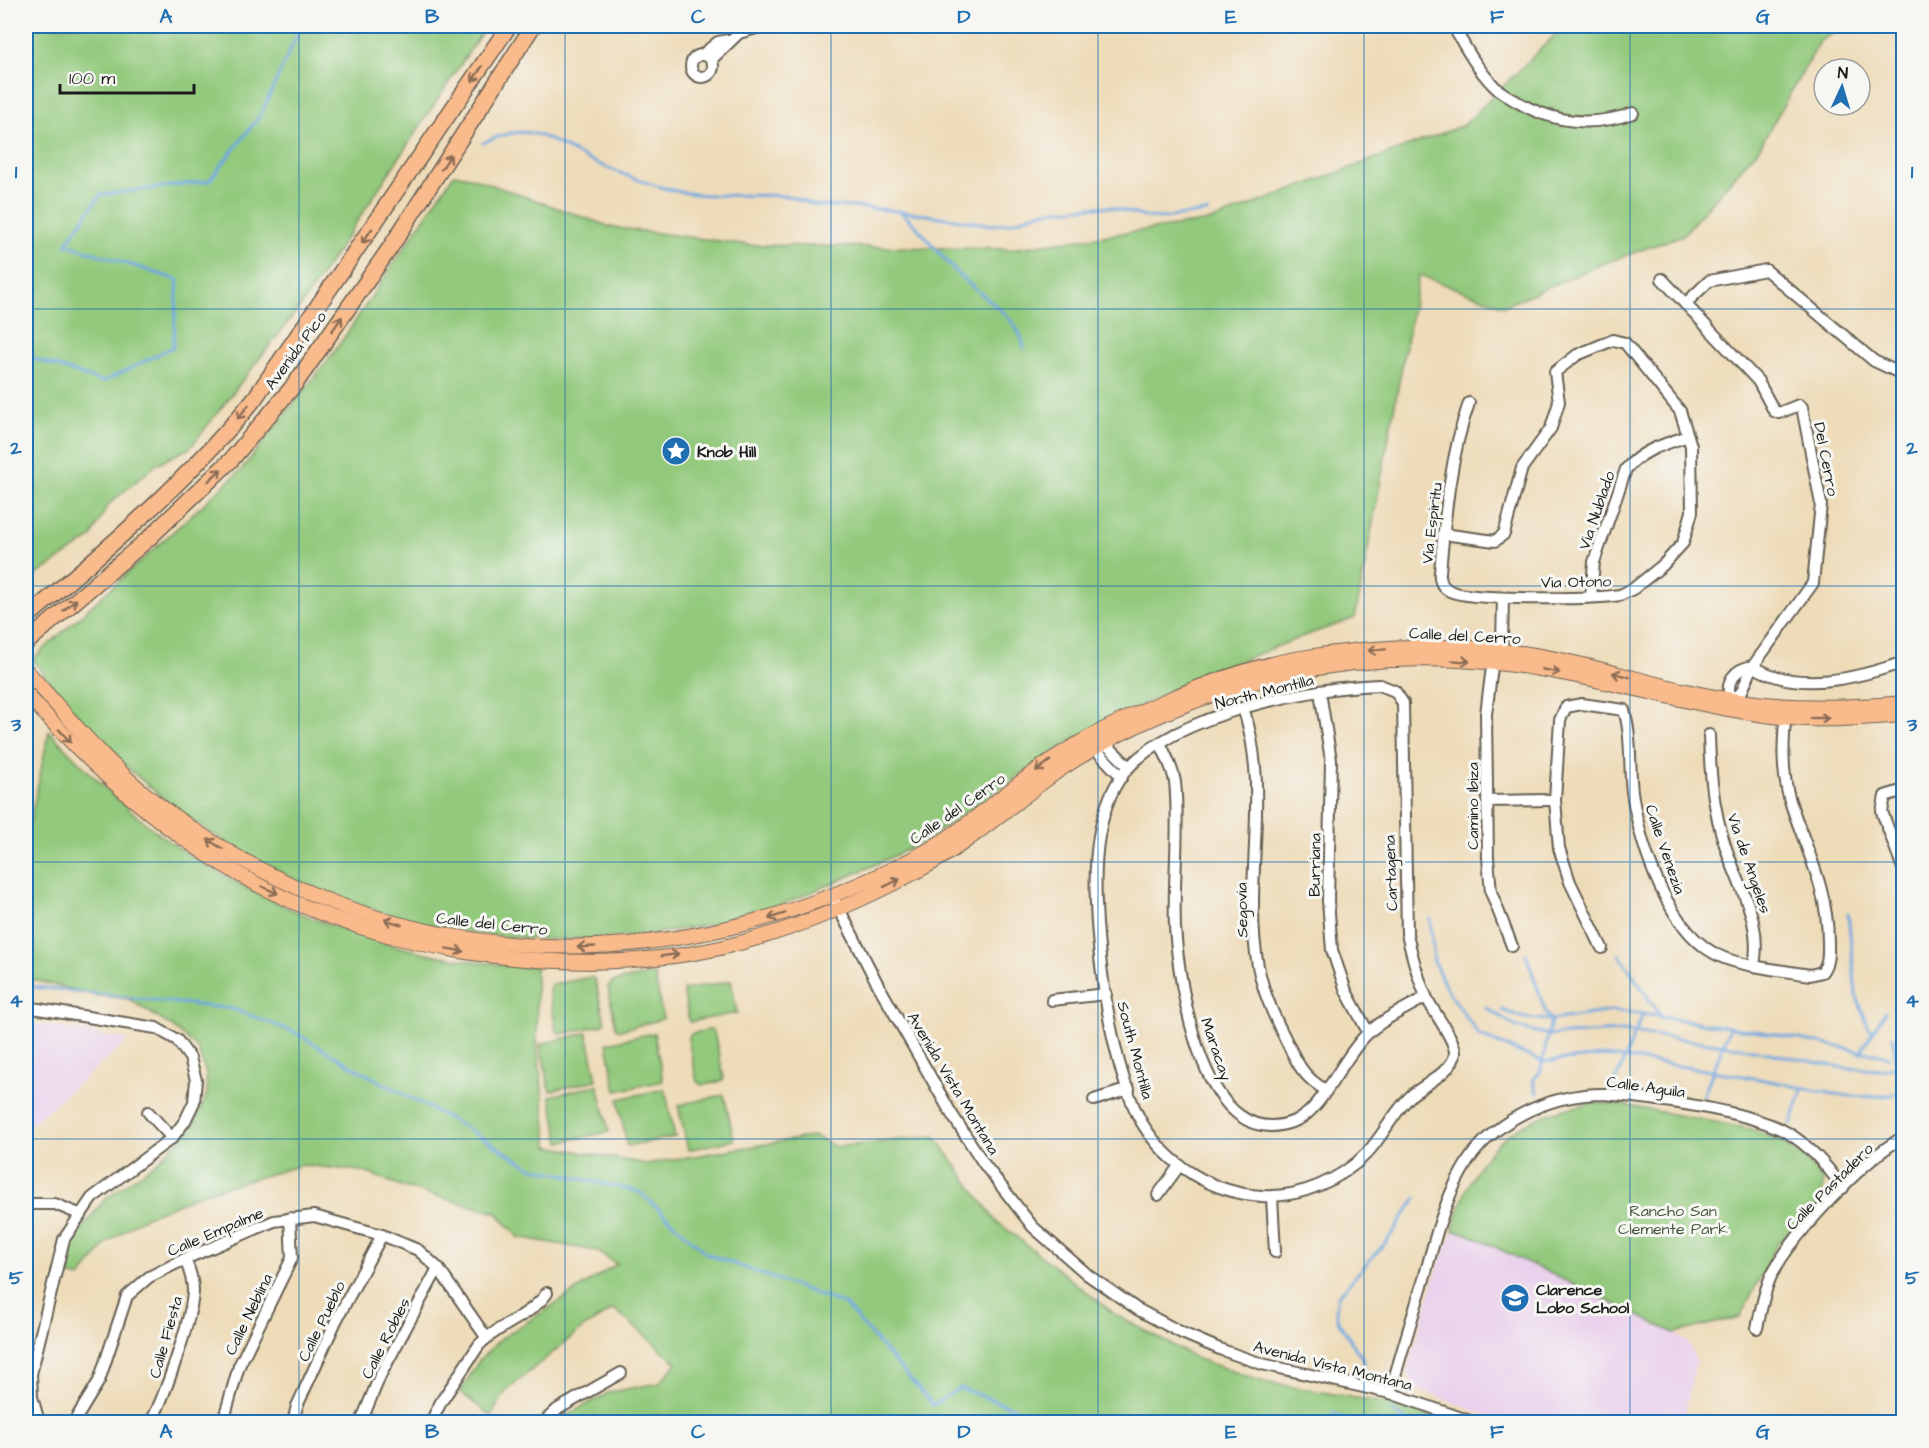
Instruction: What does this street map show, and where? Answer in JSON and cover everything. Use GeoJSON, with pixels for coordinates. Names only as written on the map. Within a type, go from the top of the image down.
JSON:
{"type":"FeatureCollection","features":[{"type":"Feature","properties":{"kind":"highway","name":"Avenida Pico"},"geometry":{"type":"LineString","coordinates":[[26,618],[161,501],[218,443],[255,398],[509,26]]}},
{"type":"Feature","properties":{"kind":"highway","name":"Avenida Pico"},"geometry":{"type":"LineString","coordinates":[[26,643],[148,539],[231,460],[295,384],[390,248],[533,26]]}},
{"type":"Feature","properties":{"kind":"main road","name":"Calle del Cerro"},"geometry":{"type":"LineString","coordinates":[[26,693],[88,761],[174,832],[219,863],[304,906],[355,925],[431,946],[474,954],[570,961],[646,959],[717,949],[776,933],[836,903],[921,855],[1052,760],[1185,704],[1245,684],[1299,671],[1428,659],[1496,657],[1536,668],[1730,704],[1786,712],[1904,715]]}},
{"type":"Feature","properties":{"kind":"main road","name":"Calle del Cerro"},"geometry":{"type":"LineString","coordinates":[[26,670],[94,747],[118,770],[166,811],[211,842],[300,891],[352,910],[426,932],[477,941],[568,947],[642,944],[713,934],[836,903]]}},
{"type":"Feature","properties":{"kind":"main road","name":"Calle del Cerro"},"geometry":{"type":"LineString","coordinates":[[1786,712],[1904,703]]}},
{"type":"Feature","properties":{"kind":"street"},"geometry":{"type":"LineString","coordinates":[[707,57],[739,33],[763,26]]}},
{"type":"Feature","properties":{"kind":"street"},"geometry":{"type":"LineString","coordinates":[[807,26],[819,26]]}},
{"type":"Feature","properties":{"kind":"street"},"geometry":{"type":"LineString","coordinates":[[1453,26],[1472,58],[1496,89],[1527,108],[1556,119],[1590,124],[1633,113]]}},
{"type":"Feature","properties":{"kind":"street"},"geometry":{"type":"LineString","coordinates":[[1685,304],[1709,281],[1766,270],[1874,362],[1904,375]]}},
{"type":"Feature","properties":{"kind":"street","name":"Del Cerro"},"geometry":{"type":"LineString","coordinates":[[1662,279],[1758,381],[1774,411],[1779,413],[1799,405],[1802,407],[1821,504],[1814,583],[1753,666],[1740,693],[1730,704]]}},
{"type":"Feature","properties":{"kind":"street","name":"Via Otono"},"geometry":{"type":"LineString","coordinates":[[1443,534],[1495,541],[1504,534],[1522,468],[1551,428],[1559,402],[1555,372],[1577,355],[1613,340],[1625,343],[1680,411],[1691,446],[1692,512],[1683,543],[1662,565],[1633,589],[1620,594],[1591,597],[1503,598]]}},
{"type":"Feature","properties":{"kind":"street","name":"Via Espiritu"},"geometry":{"type":"LineString","coordinates":[[1469,403],[1461,428],[1443,534],[1440,577],[1445,588],[1461,595],[1503,598]]}},
{"type":"Feature","properties":{"kind":"street","name":"Via Nublado"},"geometry":{"type":"LineString","coordinates":[[1591,597],[1594,562],[1617,488],[1626,469],[1641,455],[1688,436]]}},
{"type":"Feature","properties":{"kind":"street","name":"Camino Ibiza"},"geometry":{"type":"LineString","coordinates":[[1503,598],[1502,643],[1496,657],[1486,714],[1488,801],[1491,892],[1512,946]]}},
{"type":"Feature","properties":{"kind":"street"},"geometry":{"type":"LineString","coordinates":[[1753,666],[1770,677],[1831,680],[1904,662]]}},
{"type":"Feature","properties":{"kind":"street","name":"Del Cerro"},"geometry":{"type":"LineString","coordinates":[[1730,704],[1728,692],[1734,674],[1743,668],[1753,666]]}},
{"type":"Feature","properties":{"kind":"street","name":"North Montilla"},"geometry":{"type":"LineString","coordinates":[[1126,772],[1160,743],[1189,728],[1243,708],[1353,686],[1390,687]]}},
{"type":"Feature","properties":{"kind":"street","name":"Cartagena"},"geometry":{"type":"LineString","coordinates":[[1390,687],[1401,699],[1404,722],[1403,814],[1407,934],[1414,967],[1426,998],[1455,1052]]}},
{"type":"Feature","properties":{"kind":"street","name":"Burriana"},"geometry":{"type":"LineString","coordinates":[[1320,692],[1331,760],[1328,902],[1332,950],[1346,991],[1368,1032]]}},
{"type":"Feature","properties":{"kind":"street","name":"Calle Venezia"},"geometry":{"type":"LineString","coordinates":[[1602,948],[1570,882],[1559,848],[1555,800],[1560,720],[1566,707],[1582,704],[1624,710],[1629,724],[1629,767],[1634,802],[1645,844],[1662,891],[1680,925],[1696,942],[1724,958],[1810,975],[1822,972],[1828,965],[1828,924],[1820,880],[1790,800],[1785,773],[1782,744],[1786,712]]}},
{"type":"Feature","properties":{"kind":"street","name":"Segovia"},"geometry":{"type":"LineString","coordinates":[[1243,708],[1255,752],[1257,965],[1269,1006],[1301,1072],[1312,1083],[1326,1090]]}},
{"type":"Feature","properties":{"kind":"street","name":"Via de Angeles"},"geometry":{"type":"LineString","coordinates":[[1709,735],[1713,796],[1720,825],[1756,925],[1754,965]]}},
{"type":"Feature","properties":{"kind":"street"},"geometry":{"type":"LineString","coordinates":[[1097,741],[1099,753],[1126,772]]}},
{"type":"Feature","properties":{"kind":"street","name":"Maracay"},"geometry":{"type":"LineString","coordinates":[[1160,743],[1175,780],[1175,928],[1181,978],[1201,1054],[1212,1085],[1232,1111],[1246,1121],[1269,1126],[1299,1119],[1315,1107],[1343,1061],[1368,1032],[1392,1015],[1426,998]]}},
{"type":"Feature","properties":{"kind":"street","name":"South Montilla"},"geometry":{"type":"LineString","coordinates":[[1126,772],[1105,809],[1098,839],[1098,924],[1106,994],[1129,1089],[1141,1122],[1155,1142],[1179,1166],[1205,1182],[1240,1195],[1272,1197],[1300,1192],[1332,1180],[1354,1166],[1373,1147],[1409,1098],[1450,1065],[1455,1052]]}},
{"type":"Feature","properties":{"kind":"street"},"geometry":{"type":"LineString","coordinates":[[1904,790],[1885,796],[1882,812],[1904,871]]}},
{"type":"Feature","properties":{"kind":"street"},"geometry":{"type":"LineString","coordinates":[[1488,801],[1555,800]]}},
{"type":"Feature","properties":{"kind":"street","name":"Avenida Vista Montana"},"geometry":{"type":"LineString","coordinates":[[836,903],[876,981],[951,1113],[984,1164],[1033,1227],[1088,1275],[1137,1309],[1182,1333],[1222,1350],[1262,1364],[1390,1393],[1473,1422]]}},
{"type":"Feature","properties":{"kind":"street"},"geometry":{"type":"LineString","coordinates":[[1053,1000],[1106,994]]}},
{"type":"Feature","properties":{"kind":"street"},"geometry":{"type":"LineString","coordinates":[[26,1007],[156,1028],[177,1040],[190,1058],[196,1080],[194,1102],[172,1138],[109,1182],[79,1214],[64,1239],[28,1387],[39,1422]]}},
{"type":"Feature","properties":{"kind":"street"},"geometry":{"type":"LineString","coordinates":[[1095,1100],[1129,1089]]}},
{"type":"Feature","properties":{"kind":"street","name":"Calle Aguila"},"geometry":{"type":"LineString","coordinates":[[1390,1393],[1440,1221],[1453,1187],[1463,1168],[1495,1133],[1538,1106],[1584,1094],[1604,1094],[1752,1118],[1790,1134],[1824,1163],[1843,1188]]}},
{"type":"Feature","properties":{"kind":"street"},"geometry":{"type":"LineString","coordinates":[[148,1113],[172,1138]]}},
{"type":"Feature","properties":{"kind":"street","name":"Calle Pastadero"},"geometry":{"type":"LineString","coordinates":[[1757,1328],[1771,1276],[1800,1233],[1843,1188],[1904,1137]]}},
{"type":"Feature","properties":{"kind":"street"},"geometry":{"type":"LineString","coordinates":[[1158,1195],[1179,1166]]}},
{"type":"Feature","properties":{"kind":"street"},"geometry":{"type":"LineString","coordinates":[[1272,1197],[1275,1252]]}},
{"type":"Feature","properties":{"kind":"street"},"geometry":{"type":"LineString","coordinates":[[26,1204],[55,1204],[79,1214]]}},
{"type":"Feature","properties":{"kind":"street","name":"Calle Empalme"},"geometry":{"type":"LineString","coordinates":[[74,1422],[99,1381],[127,1296],[149,1277],[274,1221],[314,1216],[382,1236],[418,1250],[438,1268],[486,1337]]}},
{"type":"Feature","properties":{"kind":"street","name":"Calle Neblina"},"geometry":{"type":"LineString","coordinates":[[223,1422],[239,1366],[292,1258],[290,1218]]}},
{"type":"Feature","properties":{"kind":"street","name":"Calle Pueblo"},"geometry":{"type":"LineString","coordinates":[[293,1422],[297,1406],[336,1321],[382,1236]]}},
{"type":"Feature","properties":{"kind":"street","name":"Calle Fiesta"},"geometry":{"type":"LineString","coordinates":[[151,1422],[166,1388],[192,1303],[192,1278],[185,1259]]}},
{"type":"Feature","properties":{"kind":"street","name":"Calle Robles"},"geometry":{"type":"LineString","coordinates":[[361,1422],[380,1376],[438,1268]]}},
{"type":"Feature","properties":{"kind":"street"},"geometry":{"type":"LineString","coordinates":[[431,1422],[462,1369],[486,1337],[538,1305],[547,1293]]}},
{"type":"Feature","properties":{"kind":"street"},"geometry":{"type":"LineString","coordinates":[[544,1422],[558,1409],[621,1373]]}},
{"type":"Feature","properties":{"kind":"shaded area"},"geometry":{"type":"Polygon","coordinates":[[[26,1022],[128,1040],[26,1129],[26,1022]]]}},
{"type":"Feature","properties":{"kind":"shaded area","name":"Clarence Lobo School"},"geometry":{"type":"Polygon","coordinates":[[[1453,1231],[1466,1233],[1674,1333],[1689,1343],[1696,1362],[1683,1422],[1504,1422],[1415,1388],[1407,1371],[1439,1263],[1453,1231]]]}},
{"type":"Feature","properties":{"kind":"green space"},"geometry":{"type":"Polygon","coordinates":[[[26,26],[486,26],[305,300],[190,448],[157,464],[108,505],[91,538],[26,582],[26,26]]]}},
{"type":"Feature","properties":{"kind":"green space"},"geometry":{"type":"Polygon","coordinates":[[[1564,26],[1847,26],[1821,40],[1759,148],[1683,235],[1602,264],[1504,306],[1419,275],[1355,618],[1219,670],[1098,726],[1045,758],[924,841],[781,905],[738,919],[694,927],[572,940],[482,934],[394,916],[310,886],[230,845],[157,793],[91,731],[33,659],[242,469],[335,351],[454,174],[470,177],[611,227],[750,245],[1010,249],[1210,221],[1464,125],[1564,26]]]}},
{"type":"Feature","properties":{"kind":"green space"},"geometry":{"type":"Polygon","coordinates":[[[49,731],[102,785],[139,818],[179,849],[238,884],[319,921],[404,948],[492,963],[536,966],[537,1042],[548,1146],[646,1164],[815,1136],[836,1147],[935,1136],[995,1220],[1116,1315],[1198,1359],[1264,1382],[1397,1405],[1447,1422],[698,1422],[656,1416],[629,1422],[559,1422],[569,1414],[610,1392],[659,1383],[677,1363],[614,1309],[584,1327],[506,1391],[491,1416],[460,1392],[478,1362],[499,1340],[617,1264],[597,1251],[518,1237],[497,1213],[407,1188],[362,1171],[302,1165],[200,1194],[140,1220],[107,1243],[80,1278],[65,1274],[77,1235],[105,1199],[157,1162],[193,1126],[207,1094],[206,1074],[198,1049],[174,1028],[129,999],[93,995],[26,978],[26,842],[49,731]]]}},
{"type":"Feature","properties":{"kind":"green space"},"geometry":{"type":"Polygon","coordinates":[[[651,974],[655,976],[663,1019],[620,1030],[616,1028],[608,987],[612,982],[651,974]]]}},
{"type":"Feature","properties":{"kind":"green space"},"geometry":{"type":"Polygon","coordinates":[[[591,977],[595,980],[605,1022],[602,1025],[561,1034],[556,1031],[549,990],[551,985],[591,977]]]}},
{"type":"Feature","properties":{"kind":"green space"},"geometry":{"type":"Polygon","coordinates":[[[731,981],[737,1013],[689,1022],[683,990],[731,981]]]}},
{"type":"Feature","properties":{"kind":"green space"},"geometry":{"type":"Polygon","coordinates":[[[711,1029],[714,1032],[724,1078],[722,1081],[702,1085],[697,1082],[688,1039],[691,1034],[711,1029]]]}},
{"type":"Feature","properties":{"kind":"green space"},"geometry":{"type":"Polygon","coordinates":[[[587,1033],[597,1080],[550,1091],[540,1044],[587,1033]]]}},
{"type":"Feature","properties":{"kind":"green space"},"geometry":{"type":"Polygon","coordinates":[[[654,1033],[663,1081],[616,1091],[607,1043],[654,1033]]]}},
{"type":"Feature","properties":{"kind":"green space"},"geometry":{"type":"Polygon","coordinates":[[[598,1085],[609,1132],[560,1142],[550,1096],[598,1085]]]}},
{"type":"Feature","properties":{"kind":"green space"},"geometry":{"type":"Polygon","coordinates":[[[665,1089],[675,1137],[627,1146],[618,1099],[665,1089]]]}},
{"type":"Feature","properties":{"kind":"green space"},"geometry":{"type":"Polygon","coordinates":[[[724,1095],[734,1140],[688,1150],[678,1105],[724,1095]]]}},
{"type":"Feature","properties":{"kind":"green space","name":"Rancho San Clemente Park"},"geometry":{"type":"Polygon","coordinates":[[[1594,1103],[1619,1104],[1751,1129],[1779,1140],[1803,1157],[1823,1180],[1822,1199],[1776,1246],[1740,1317],[1674,1333],[1466,1233],[1453,1231],[1461,1203],[1472,1179],[1484,1158],[1500,1141],[1518,1128],[1540,1117],[1594,1103]]]}},
{"type":"Feature","properties":{"kind":"waterway"},"geometry":{"type":"LineString","coordinates":[[26,356],[103,382],[173,347],[178,280],[66,244],[100,195],[209,181],[260,116],[301,26]]}},
{"type":"Feature","properties":{"kind":"waterway"},"geometry":{"type":"LineString","coordinates":[[483,143],[501,136],[528,133],[551,140],[618,172],[679,192],[709,195],[786,196],[817,206],[885,210],[992,225],[1009,223],[1046,211],[1093,207],[1111,207],[1145,217],[1163,218],[1207,212]]}},
{"type":"Feature","properties":{"kind":"waterway"},"geometry":{"type":"LineString","coordinates":[[900,211],[922,232],[963,279],[1006,315],[1021,336],[1024,348]]}},
{"type":"Feature","properties":{"kind":"waterway"},"geometry":{"type":"LineString","coordinates":[[1848,913],[1856,994],[1869,1029],[1873,1031]]}},
{"type":"Feature","properties":{"kind":"waterway"},"geometry":{"type":"LineString","coordinates":[[1430,919],[1434,962],[1446,988],[1479,1035],[1543,1062],[1603,1056],[1722,1072],[1842,1095],[1873,1096],[1904,1092]]}},
{"type":"Feature","properties":{"kind":"waterway"},"geometry":{"type":"LineString","coordinates":[[1526,954],[1546,1013],[1551,1020],[1540,1073],[1533,1079],[1537,1093]]}},
{"type":"Feature","properties":{"kind":"waterway"},"geometry":{"type":"LineString","coordinates":[[1619,954],[1661,1017]]}},
{"type":"Feature","properties":{"kind":"waterway"},"geometry":{"type":"LineString","coordinates":[[26,986],[233,1009],[294,1032],[362,1072],[465,1127],[530,1167],[640,1192],[707,1254],[844,1304],[933,1405],[960,1388],[1015,1408],[1029,1422]]}},
{"type":"Feature","properties":{"kind":"waterway"},"geometry":{"type":"LineString","coordinates":[[1485,1007],[1517,1027],[1549,1035],[1623,1031],[1738,1047],[1845,1068],[1883,1070],[1904,1063]]}},
{"type":"Feature","properties":{"kind":"waterway"},"geometry":{"type":"LineString","coordinates":[[1502,1010],[1524,1018],[1551,1020],[1612,1011],[1636,1013],[1774,1034],[1889,1057]]}},
{"type":"Feature","properties":{"kind":"waterway"},"geometry":{"type":"LineString","coordinates":[[1860,1053],[1885,1012]]}},
{"type":"Feature","properties":{"kind":"waterway"},"geometry":{"type":"LineString","coordinates":[[1615,1082],[1643,1014]]}},
{"type":"Feature","properties":{"kind":"waterway"},"geometry":{"type":"LineString","coordinates":[[1703,1097],[1730,1027]]}},
{"type":"Feature","properties":{"kind":"waterway"},"geometry":{"type":"LineString","coordinates":[[1893,1036],[1903,1121],[1900,1127]]}},
{"type":"Feature","properties":{"kind":"waterway"},"geometry":{"type":"LineString","coordinates":[[1791,1124],[1802,1090]]}},
{"type":"Feature","properties":{"kind":"waterway"},"geometry":{"type":"LineString","coordinates":[[1365,1363],[1338,1321],[1336,1311],[1338,1296],[1387,1241],[1416,1198]]}},
{"type":"Feature","properties":{"kind":"waterway"},"geometry":{"type":"LineString","coordinates":[[1391,1410],[1408,1422]]}},
{"type":"Feature","properties":{"kind":"waterway"},"geometry":{"type":"LineString","coordinates":[[1333,1413],[1351,1422]]}},
{"type":"Feature","properties":{"kind":"place","name":"Knob Hill"},"geometry":{"type":"Point","coordinates":[676,451]}},
{"type":"Feature","properties":{"kind":"place","name":"Clarence Lobo School"},"geometry":{"type":"Point","coordinates":[1515,1298]}}]}
